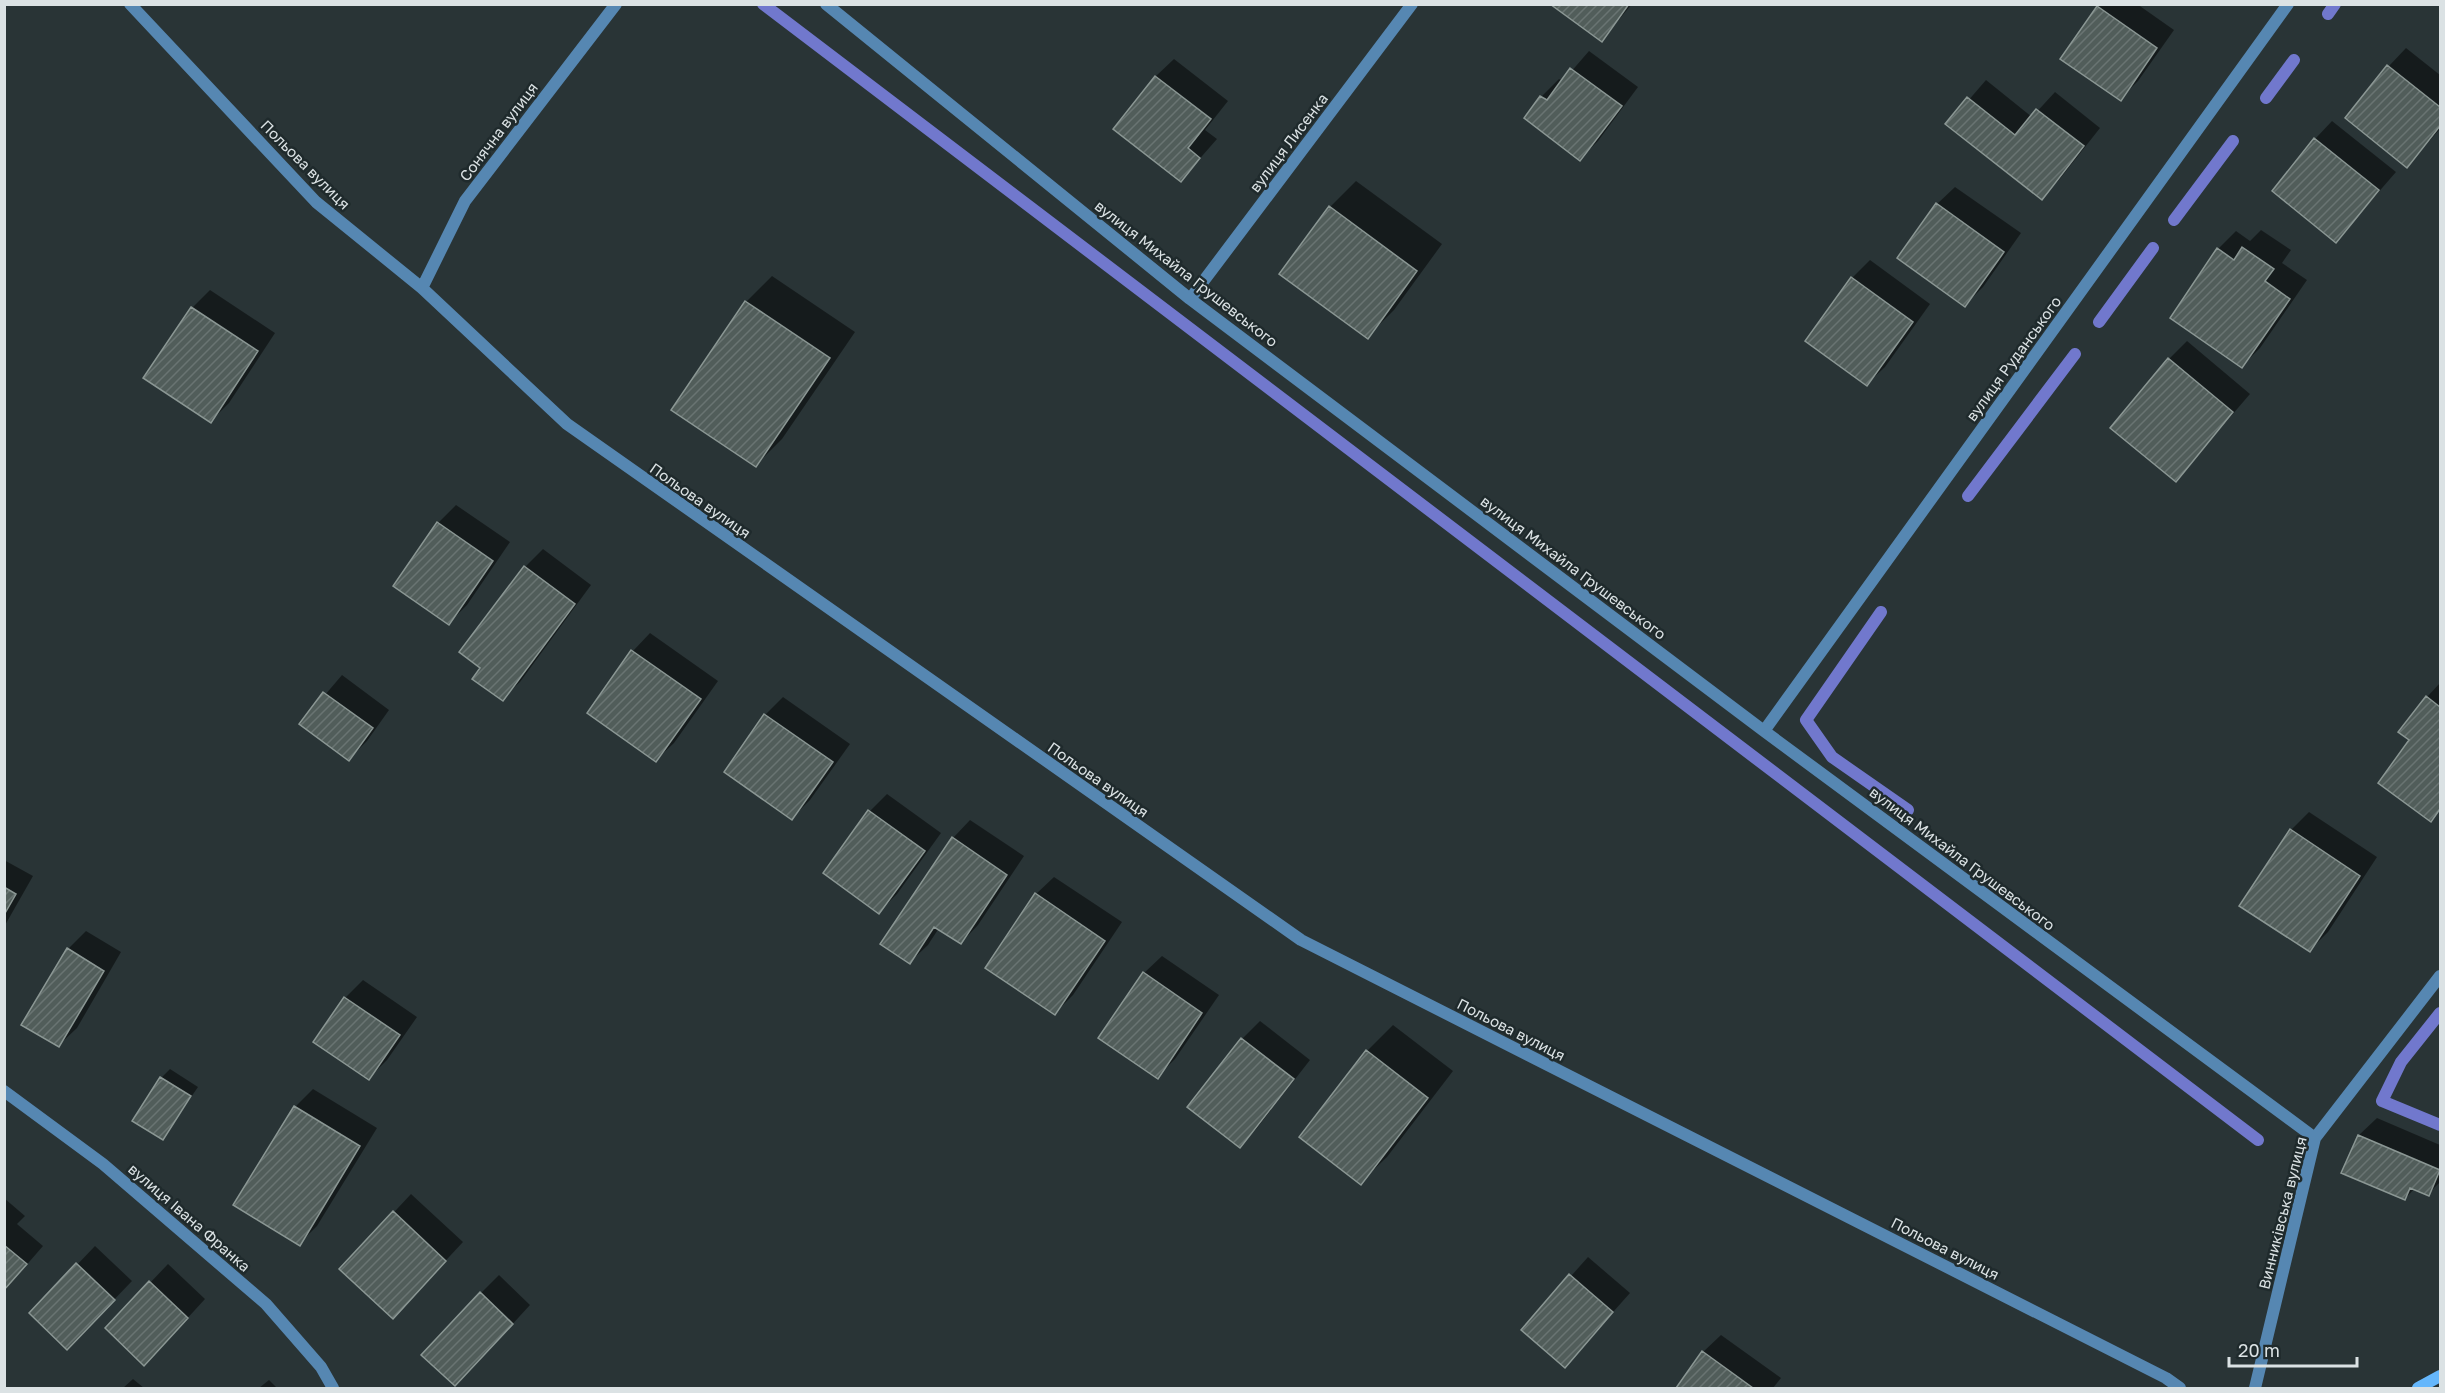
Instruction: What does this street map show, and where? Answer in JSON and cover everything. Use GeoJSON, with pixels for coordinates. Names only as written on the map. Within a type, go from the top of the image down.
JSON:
{"type":"FeatureCollection","features":[{"type":"Feature","properties":{"kind":"main road"},"geometry":{"type":"LineString","coordinates":[[2418,1389],[2440,1376]]}},
{"type":"Feature","properties":{"kind":"street","name":"Польова вулиця"},"geometry":{"type":"LineString","coordinates":[[130,4],[316,202],[422,288],[567,424],[1301,940],[2166,1378],[2180,1389]]}},
{"type":"Feature","properties":{"kind":"street","name":"Сонячна вулиця"},"geometry":{"type":"LineString","coordinates":[[422,288],[465,201],[616,4]]}},
{"type":"Feature","properties":{"kind":"street","name":"вулиця Михайла Грушевського"},"geometry":{"type":"LineString","coordinates":[[826,4],[1190,299],[1764,731],[2315,1138]]}},
{"type":"Feature","properties":{"kind":"street","name":"вулиця Лисенка"},"geometry":{"type":"LineString","coordinates":[[1190,299],[1412,4]]}},
{"type":"Feature","properties":{"kind":"street","name":"вулиця Руданського"},"geometry":{"type":"LineString","coordinates":[[1764,731],[2288,4]]}},
{"type":"Feature","properties":{"kind":"street","name":"Винниківська вулиця"},"geometry":{"type":"LineString","coordinates":[[2254,1389],[2315,1138],[2440,976]]}},
{"type":"Feature","properties":{"kind":"street","name":"вулиця Івана Франка"},"geometry":{"type":"LineString","coordinates":[[4,1090],[103,1164],[266,1304],[321,1367],[333,1389]]}},
{"type":"Feature","properties":{"kind":"building"},"geometry":{"type":"Polygon","coordinates":[[[1550,4],[1629,4],[1602,42],[1550,4]]]}},
{"type":"Feature","properties":{"kind":"building"},"geometry":{"type":"Polygon","coordinates":[[[2097,6],[2157,48],[2121,101],[2060,59],[2097,6]]]}},
{"type":"Feature","properties":{"kind":"building"},"geometry":{"type":"Polygon","coordinates":[[[2387,65],[2440,107],[2440,126],[2407,168],[2345,118],[2387,65]]]}},
{"type":"Feature","properties":{"kind":"building"},"geometry":{"type":"Polygon","coordinates":[[[1570,68],[1622,106],[1580,161],[1524,118],[1540,96],[1547,100],[1570,68]]]}},
{"type":"Feature","properties":{"kind":"building"},"geometry":{"type":"Polygon","coordinates":[[[1155,76],[1211,119],[1188,148],[1200,158],[1181,182],[1113,129],[1155,76]]]}},
{"type":"Feature","properties":{"kind":"building"},"geometry":{"type":"Polygon","coordinates":[[[1967,97],[2015,135],[2036,109],[2084,146],[2042,200],[1945,124],[1967,97]]]}},
{"type":"Feature","properties":{"kind":"building"},"geometry":{"type":"Polygon","coordinates":[[[2314,138],[2379,190],[2336,243],[2272,191],[2314,138]]]}},
{"type":"Feature","properties":{"kind":"building"},"geometry":{"type":"Polygon","coordinates":[[[1936,203],[2004,252],[1965,307],[1897,258],[1936,203]]]}},
{"type":"Feature","properties":{"kind":"building"},"geometry":{"type":"Polygon","coordinates":[[[1329,206],[1417,271],[1368,339],[1279,274],[1329,206]]]}},
{"type":"Feature","properties":{"kind":"building"},"geometry":{"type":"Polygon","coordinates":[[[2242,247],[2274,269],[2265,281],[2290,299],[2242,368],[2170,318],[2217,248],[2234,260],[2242,247]]]}},
{"type":"Feature","properties":{"kind":"building"},"geometry":{"type":"Polygon","coordinates":[[[1851,277],[1913,322],[1867,386],[1805,341],[1851,277]]]}},
{"type":"Feature","properties":{"kind":"building"},"geometry":{"type":"Polygon","coordinates":[[[745,301],[830,358],[756,467],[671,410],[745,301]]]}},
{"type":"Feature","properties":{"kind":"building"},"geometry":{"type":"Polygon","coordinates":[[[191,307],[258,351],[211,423],[143,378],[191,307]]]}},
{"type":"Feature","properties":{"kind":"building"},"geometry":{"type":"Polygon","coordinates":[[[2168,358],[2233,412],[2176,482],[2110,428],[2168,358]]]}},
{"type":"Feature","properties":{"kind":"building"},"geometry":{"type":"Polygon","coordinates":[[[437,522],[493,561],[449,625],[393,586],[437,522]]]}},
{"type":"Feature","properties":{"kind":"building"},"geometry":{"type":"Polygon","coordinates":[[[524,566],[575,604],[503,701],[472,679],[480,668],[459,652],[524,566]]]}},
{"type":"Feature","properties":{"kind":"building"},"geometry":{"type":"Polygon","coordinates":[[[631,650],[701,699],[656,762],[587,713],[631,650]]]}},
{"type":"Feature","properties":{"kind":"building"},"geometry":{"type":"Polygon","coordinates":[[[323,692],[373,728],[349,761],[299,724],[323,692]]]}},
{"type":"Feature","properties":{"kind":"building"},"geometry":{"type":"Polygon","coordinates":[[[2426,696],[2440,707],[2440,809],[2431,822],[2378,783],[2409,740],[2398,732],[2426,696]]]}},
{"type":"Feature","properties":{"kind":"building"},"geometry":{"type":"Polygon","coordinates":[[[764,714],[833,762],[792,820],[724,772],[764,714]]]}},
{"type":"Feature","properties":{"kind":"building"},"geometry":{"type":"Polygon","coordinates":[[[868,810],[925,851],[879,914],[823,873],[868,810]]]}},
{"type":"Feature","properties":{"kind":"building"},"geometry":{"type":"Polygon","coordinates":[[[2290,829],[2360,876],[2310,952],[2239,906],[2290,829]]]}},
{"type":"Feature","properties":{"kind":"building"},"geometry":{"type":"Polygon","coordinates":[[[952,837],[1007,875],[961,944],[934,927],[910,964],[880,944],[952,837]]]}},
{"type":"Feature","properties":{"kind":"building"},"geometry":{"type":"Polygon","coordinates":[[[4,887],[16,894],[4,915],[4,887]]]}},
{"type":"Feature","properties":{"kind":"building"},"geometry":{"type":"Polygon","coordinates":[[[1035,893],[1105,941],[1055,1015],[985,968],[1035,893]]]}},
{"type":"Feature","properties":{"kind":"building"},"geometry":{"type":"Polygon","coordinates":[[[67,948],[104,971],[59,1047],[21,1025],[67,948]]]}},
{"type":"Feature","properties":{"kind":"building"},"geometry":{"type":"Polygon","coordinates":[[[1143,972],[1202,1013],[1158,1079],[1098,1038],[1143,972]]]}},
{"type":"Feature","properties":{"kind":"building"},"geometry":{"type":"Polygon","coordinates":[[[344,997],[400,1035],[369,1080],[313,1042],[344,997]]]}},
{"type":"Feature","properties":{"kind":"building"},"geometry":{"type":"Polygon","coordinates":[[[1241,1038],[1294,1079],[1240,1148],[1187,1107],[1241,1038]]]}},
{"type":"Feature","properties":{"kind":"building"},"geometry":{"type":"Polygon","coordinates":[[[1366,1050],[1428,1098],[1361,1185],[1299,1137],[1366,1050]]]}},
{"type":"Feature","properties":{"kind":"building"},"geometry":{"type":"Polygon","coordinates":[[[160,1077],[191,1096],[163,1140],[132,1121],[160,1077]]]}},
{"type":"Feature","properties":{"kind":"building"},"geometry":{"type":"Polygon","coordinates":[[[294,1106],[360,1146],[300,1246],[233,1205],[294,1106]]]}},
{"type":"Feature","properties":{"kind":"building"},"geometry":{"type":"Polygon","coordinates":[[[2358,1135],[2440,1170],[2429,1196],[2410,1188],[2405,1200],[2341,1173],[2358,1135]]]}},
{"type":"Feature","properties":{"kind":"building"},"geometry":{"type":"Polygon","coordinates":[[[393,1211],[446,1261],[393,1319],[339,1269],[393,1211]]]}},
{"type":"Feature","properties":{"kind":"building"},"geometry":{"type":"Polygon","coordinates":[[[4,1245],[27,1264],[4,1290],[4,1245]]]}},
{"type":"Feature","properties":{"kind":"building"},"geometry":{"type":"Polygon","coordinates":[[[76,1263],[115,1300],[67,1350],[29,1313],[76,1263]]]}},
{"type":"Feature","properties":{"kind":"building"},"geometry":{"type":"Polygon","coordinates":[[[1569,1274],[1613,1312],[1565,1368],[1521,1330],[1569,1274]]]}},
{"type":"Feature","properties":{"kind":"building"},"geometry":{"type":"Polygon","coordinates":[[[149,1281],[188,1318],[144,1366],[105,1328],[149,1281]]]}},
{"type":"Feature","properties":{"kind":"building"},"geometry":{"type":"Polygon","coordinates":[[[480,1292],[513,1324],[455,1386],[421,1355],[480,1292]]]}},
{"type":"Feature","properties":{"kind":"building"},"geometry":{"type":"Polygon","coordinates":[[[1702,1351],[1753,1388],[1676,1388],[1702,1351]]]}},
{"type":"Feature","properties":{"kind":"waterway"},"geometry":{"type":"LineString","coordinates":[[763,4],[2258,1140]]}},
{"type":"Feature","properties":{"kind":"waterway"},"geometry":{"type":"LineString","coordinates":[[2328,14],[2335,4]]}},
{"type":"Feature","properties":{"kind":"waterway"},"geometry":{"type":"LineString","coordinates":[[2266,98],[2294,60]]}},
{"type":"Feature","properties":{"kind":"waterway"},"geometry":{"type":"LineString","coordinates":[[2174,220],[2233,141]]}},
{"type":"Feature","properties":{"kind":"waterway"},"geometry":{"type":"LineString","coordinates":[[2099,322],[2153,248]]}},
{"type":"Feature","properties":{"kind":"waterway"},"geometry":{"type":"LineString","coordinates":[[1968,496],[2075,354]]}},
{"type":"Feature","properties":{"kind":"waterway"},"geometry":{"type":"LineString","coordinates":[[1881,612],[1806,720],[1832,757],[1908,810]]}},
{"type":"Feature","properties":{"kind":"waterway"},"geometry":{"type":"LineString","coordinates":[[2440,1013],[2401,1062],[2382,1101],[2440,1125]]}}]}
